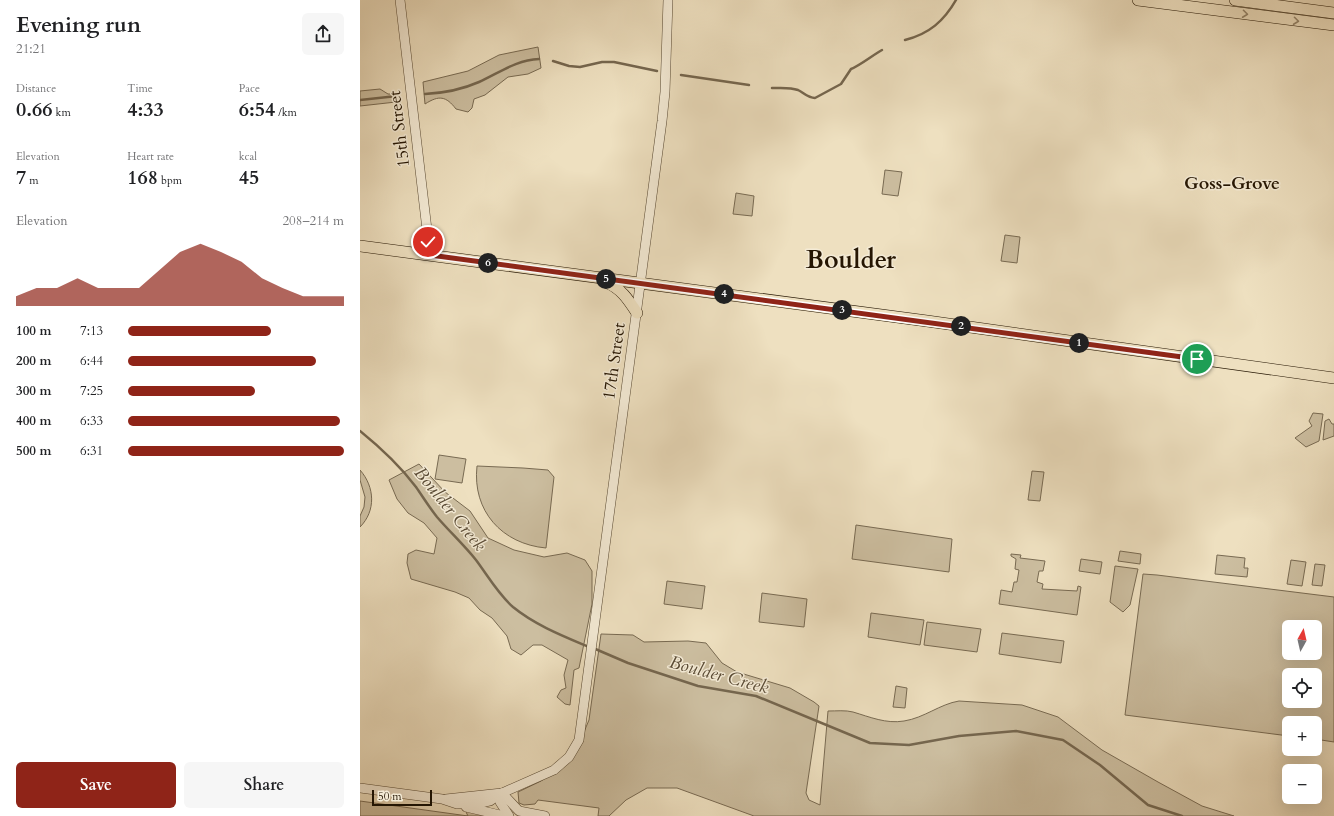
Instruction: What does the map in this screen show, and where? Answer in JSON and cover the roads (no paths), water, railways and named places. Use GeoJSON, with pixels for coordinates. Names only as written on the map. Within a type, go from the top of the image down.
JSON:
{"type":"FeatureCollection","features":[{"type":"Feature","properties":{"kind":"main road"},"geometry":{"type":"LineString","coordinates":[[1138,0],[1334,25]]}},
{"type":"Feature","properties":{"kind":"main road"},"geometry":{"type":"LineString","coordinates":[[1235,0],[1334,13]]}},
{"type":"Feature","properties":{"kind":"main road"},"geometry":{"type":"LineString","coordinates":[[360,246],[1334,378]]}},
{"type":"Feature","properties":{"kind":"main road"},"geometry":{"type":"LineString","coordinates":[[585,276],[614,285],[623,292],[637,313]]}},
{"type":"Feature","properties":{"kind":"street","name":"15th Street"},"geometry":{"type":"LineString","coordinates":[[400,0],[430,255]]}},
{"type":"Feature","properties":{"kind":"street","name":"17th Street"},"geometry":{"type":"LineString","coordinates":[[457,804],[482,803],[496,799],[502,793],[539,775],[554,770],[568,757],[579,740],[665,100],[668,0]]}},
{"type":"Feature","properties":{"kind":"street"},"geometry":{"type":"LineString","coordinates":[[360,788],[442,799],[504,816]]}},
{"type":"Feature","properties":{"kind":"street"},"geometry":{"type":"LineString","coordinates":[[442,799],[502,793]]}},
{"type":"Feature","properties":{"kind":"street"},"geometry":{"type":"LineString","coordinates":[[502,793],[500,802],[509,816]]}},
{"type":"Feature","properties":{"kind":"street"},"geometry":{"type":"LineString","coordinates":[[502,793],[519,811],[545,816]]}},
{"type":"Feature","properties":{"kind":"waterway"},"geometry":{"type":"LineString","coordinates":[[905,40],[921,34],[935,26],[956,0]]}},
{"type":"Feature","properties":{"kind":"waterway"},"geometry":{"type":"LineString","coordinates":[[772,88],[795,89],[815,98],[841,84],[851,69],[882,50]]}},
{"type":"Feature","properties":{"kind":"waterway"},"geometry":{"type":"LineString","coordinates":[[425,94],[446,92],[466,87],[515,64],[539,59]]}},
{"type":"Feature","properties":{"kind":"waterway"},"geometry":{"type":"LineString","coordinates":[[553,61],[569,66],[580,67],[602,62],[614,62],[657,71]]}},
{"type":"Feature","properties":{"kind":"waterway"},"geometry":{"type":"LineString","coordinates":[[681,75],[749,85]]}},
{"type":"Feature","properties":{"kind":"waterway"},"geometry":{"type":"LineString","coordinates":[[360,100],[397,96]]}},
{"type":"Feature","properties":{"kind":"waterway","name":"Boulder Creek"},"geometry":{"type":"LineString","coordinates":[[360,431],[397,465],[416,487],[437,517],[471,554],[498,591],[513,607],[540,625],[589,647]]}},
{"type":"Feature","properties":{"kind":"waterway","name":"Boulder Creek"},"geometry":{"type":"LineString","coordinates":[[593,648],[628,663],[698,686],[756,696],[870,743],[909,745],[959,736],[1016,731],[1063,740],[1100,765],[1148,805],[1182,816]]}},
{"type":"Feature","properties":{"kind":"district","name":"Goss-Grove"},"geometry":{"type":"Point","coordinates":[1232,183]}},
{"type":"Feature","properties":{"kind":"district","name":"Boulder"},"geometry":{"type":"Point","coordinates":[851,260]}}]}
